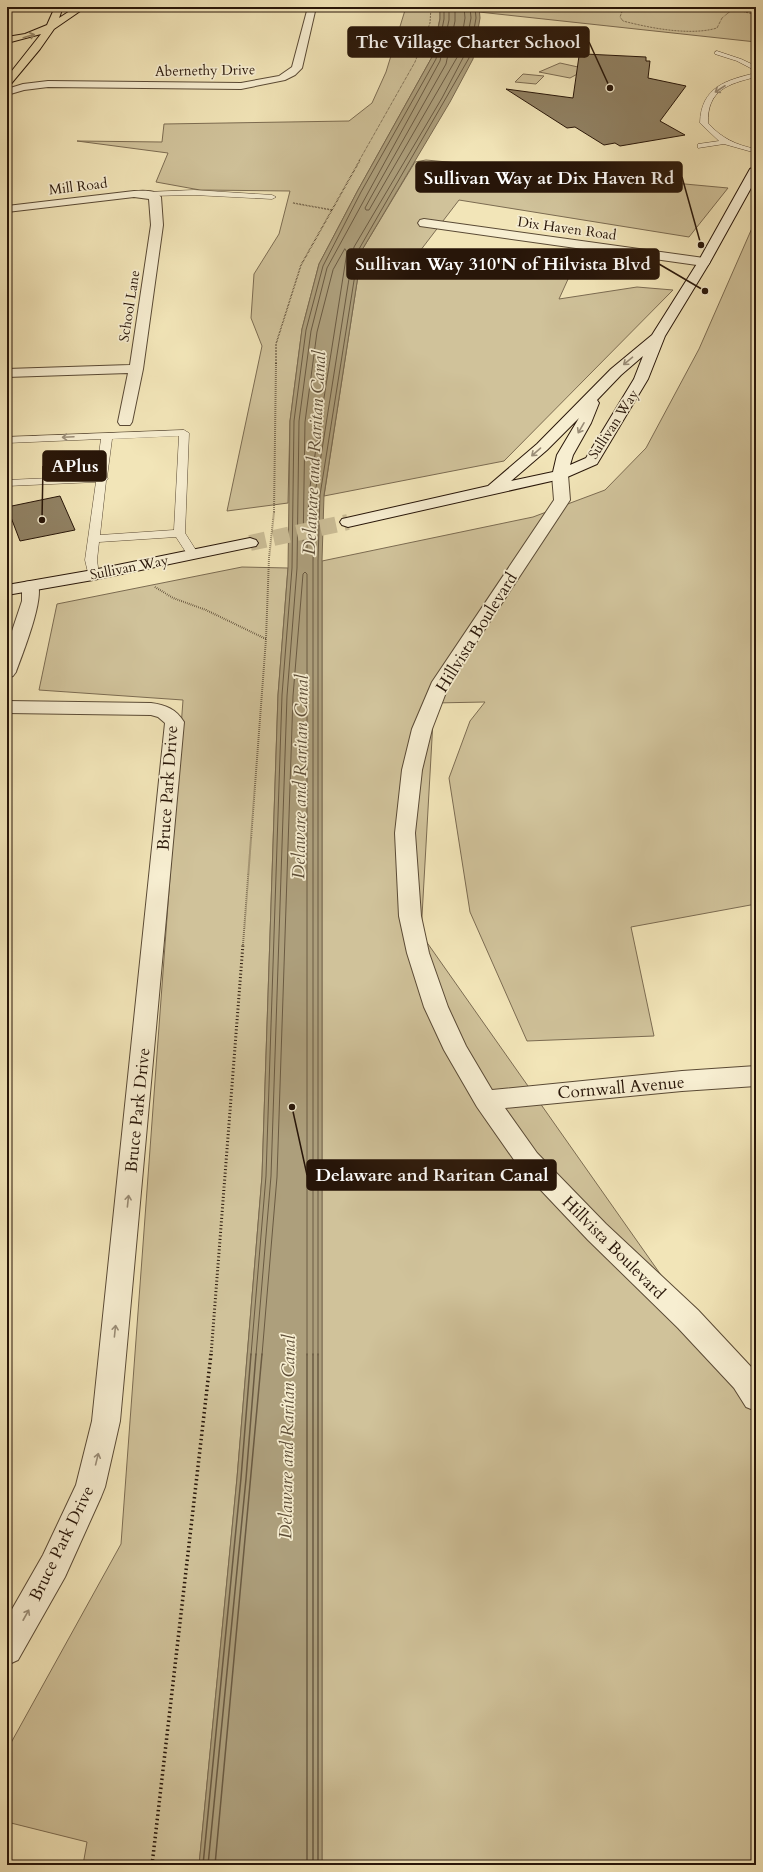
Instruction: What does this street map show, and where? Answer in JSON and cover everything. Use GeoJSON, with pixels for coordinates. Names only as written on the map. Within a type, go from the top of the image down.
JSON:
{"type":"FeatureCollection","features":[{"type":"Feature","properties":{"kind":"highway"},"geometry":{"type":"LineString","coordinates":[[7,83],[50,28],[59,7]]}},
{"type":"Feature","properties":{"kind":"highway"},"geometry":{"type":"LineString","coordinates":[[7,40],[26,37],[50,28],[82,7]]}},
{"type":"Feature","properties":{"kind":"highway"},"geometry":{"type":"LineString","coordinates":[[18,54],[22,58],[20,66]]}},
{"type":"Feature","properties":{"kind":"street","name":"Abernethy Drive"},"geometry":{"type":"LineString","coordinates":[[7,92],[23,87],[48,84],[228,87],[270,82],[292,73],[297,68],[312,7]]}},
{"type":"Feature","properties":{"kind":"street","name":"Abernethy Drive"},"geometry":{"type":"LineString","coordinates":[[20,66],[37,82],[48,84]]}},
{"type":"Feature","properties":{"kind":"street","name":"Sullivan Way"},"geometry":{"type":"LineString","coordinates":[[348,522],[560,475],[592,461],[641,380],[658,336],[704,262],[756,169]]}},
{"type":"Feature","properties":{"kind":"street","name":"Mill Road"},"geometry":{"type":"LineString","coordinates":[[7,209],[112,197],[151,195]]}},
{"type":"Feature","properties":{"kind":"street","name":"School Lane"},"geometry":{"type":"LineString","coordinates":[[125,422],[136,369],[157,225],[157,210],[151,195]]}},
{"type":"Feature","properties":{"kind":"street","name":"Dix Haven Road"},"geometry":{"type":"LineString","coordinates":[[424,223],[704,262]]}},
{"type":"Feature","properties":{"kind":"street","name":"Sullivan Way"},"geometry":{"type":"LineString","coordinates":[[491,490],[542,447],[616,372],[658,336]]}},
{"type":"Feature","properties":{"kind":"street"},"geometry":{"type":"LineString","coordinates":[[7,373],[136,369]]}},
{"type":"Feature","properties":{"kind":"street","name":"Hillvista Boulevard"},"geometry":{"type":"LineString","coordinates":[[596,392],[584,423],[565,455],[560,475],[562,500],[441,682],[422,729],[412,770],[405,833],[410,916],[418,953],[436,1007],[456,1050],[486,1100],[528,1160],[597,1232],[688,1319],[744,1379],[756,1396]]}},
{"type":"Feature","properties":{"kind":"street","name":"Sullivan Way"},"geometry":{"type":"LineString","coordinates":[[8,588],[31,586],[93,575],[250,543]]}},
{"type":"Feature","properties":{"kind":"street"},"geometry":{"type":"LineString","coordinates":[[7,672],[31,601],[31,586]]}},
{"type":"Feature","properties":{"kind":"street","name":"Bruce Park Drive"},"geometry":{"type":"LineString","coordinates":[[7,707],[151,709],[159,710],[171,715],[175,722],[106,1421],[90,1487],[54,1566],[7,1649]]}},
{"type":"Feature","properties":{"kind":"street","name":"Cornwall Avenue"},"geometry":{"type":"LineString","coordinates":[[486,1100],[682,1081],[756,1076]]}},
{"type":"Feature","properties":{"kind":"lane"},"geometry":{"type":"LineString","coordinates":[[717,53],[739,60],[756,69]]}},
{"type":"Feature","properties":{"kind":"lane"},"geometry":{"type":"LineString","coordinates":[[756,75],[718,89],[706,101],[702,112],[704,123],[724,142],[735,147],[756,151]]}},
{"type":"Feature","properties":{"kind":"lane"},"geometry":{"type":"LineString","coordinates":[[701,146],[724,142]]}},
{"type":"Feature","properties":{"kind":"lane"},"geometry":{"type":"LineString","coordinates":[[151,195],[164,192],[272,197]]}},
{"type":"Feature","properties":{"kind":"lane"},"geometry":{"type":"LineString","coordinates":[[7,440],[184,433],[178,533],[193,555]]}},
{"type":"Feature","properties":{"kind":"lane"},"geometry":{"type":"LineString","coordinates":[[93,575],[91,560],[107,435]]}},
{"type":"Feature","properties":{"kind":"lane"},"geometry":{"type":"LineString","coordinates":[[7,483],[102,479]]}},
{"type":"Feature","properties":{"kind":"lane"},"geometry":{"type":"LineString","coordinates":[[94,539],[178,533]]}},
{"type":"Feature","properties":{"kind":"path"},"geometry":{"type":"LineString","coordinates":[[152,1865],[211,1359],[266,639],[269,558],[274,512],[276,344],[301,265],[415,62],[430,23],[431,7]]}},
{"type":"Feature","properties":{"kind":"path"},"geometry":{"type":"LineString","coordinates":[[622,7],[624,9],[620,17],[627,22],[694,31],[706,31],[717,28],[722,18],[732,9]]}},
{"type":"Feature","properties":{"kind":"path"},"geometry":{"type":"LineString","coordinates":[[703,7],[732,9],[756,15]]}},
{"type":"Feature","properties":{"kind":"path"},"geometry":{"type":"LineString","coordinates":[[272,197],[306,206],[332,210]]}},
{"type":"Feature","properties":{"kind":"path"},"geometry":{"type":"LineString","coordinates":[[153,586],[173,598],[206,610],[266,639]]}},
{"type":"Feature","properties":{"kind":"shaded area"},"geometry":{"type":"Polygon","coordinates":[[[406,7],[440,7],[440,18],[432,57],[358,190],[319,264],[302,329],[290,421],[288,503],[227,511],[262,346],[251,318],[254,274],[279,234],[290,191],[200,190],[156,182],[168,153],[77,141],[162,142],[164,124],[349,121],[372,103],[386,72],[406,7]]]}},
{"type":"Feature","properties":{"kind":"shaded area"},"geometry":{"type":"Polygon","coordinates":[[[479,7],[756,7],[756,42],[479,12],[479,7]]]}},
{"type":"Feature","properties":{"kind":"shaded area"},"geometry":{"type":"Polygon","coordinates":[[[560,63],[587,69],[570,78],[539,72],[560,63]]]}},
{"type":"Feature","properties":{"kind":"shaded area"},"geometry":{"type":"Polygon","coordinates":[[[523,74],[544,76],[536,84],[515,82],[523,74]]]}},
{"type":"Feature","properties":{"kind":"shaded area"},"geometry":{"type":"Polygon","coordinates":[[[426,160],[728,188],[689,237],[459,200],[420,251],[569,277],[559,299],[637,287],[673,290],[504,461],[324,496],[362,250],[415,162],[426,160]]]}},
{"type":"Feature","properties":{"kind":"shaded area"},"geometry":{"type":"Polygon","coordinates":[[[756,219],[756,904],[631,927],[654,1036],[527,1041],[470,912],[449,778],[470,721],[485,702],[434,703],[421,934],[756,1410],[756,1865],[322,1865],[322,561],[533,517],[605,490],[646,448],[699,349],[756,219]]]}},
{"type":"Feature","properties":{"kind":"shaded area"},"geometry":{"type":"Polygon","coordinates":[[[242,567],[288,568],[278,695],[262,1176],[237,1478],[199,1865],[83,1865],[87,1842],[7,1822],[7,1750],[121,1544],[183,700],[39,690],[57,604],[242,567]]]}},
{"type":"Feature","properties":{"kind":"water"},"geometry":{"type":"Polygon","coordinates":[[[440,7],[479,7],[480,18],[473,59],[450,102],[362,250],[324,495],[322,561],[322,1865],[199,1865],[237,1478],[262,1176],[278,695],[288,568],[290,421],[302,329],[319,264],[358,190],[432,57],[440,19],[440,7]]]}},
{"type":"Feature","properties":{"kind":"building"},"geometry":{"type":"Polygon","coordinates":[[[585,54],[646,57],[646,61],[650,61],[648,78],[686,86],[660,121],[685,135],[620,146],[615,143],[604,145],[575,127],[567,128],[506,89],[573,98],[579,56],[585,57],[585,54]]]}},
{"type":"Feature","properties":{"kind":"building"},"geometry":{"type":"Polygon","coordinates":[[[60,496],[75,530],[20,541],[7,507],[60,496]]]}},
{"type":"Feature","properties":{"kind":"tunnel"},"geometry":{"type":"LineString","coordinates":[[250,543],[348,522]]}},
{"type":"Feature","properties":{"kind":"place","name":"The Village Charter School"},"geometry":{"type":"Point","coordinates":[610,88]}},
{"type":"Feature","properties":{"kind":"place","name":"Sullivan Way at Dix Haven Rd"},"geometry":{"type":"Point","coordinates":[701,245]}},
{"type":"Feature","properties":{"kind":"place","name":"Sullivan Way 310'N of Hilvista Blvd"},"geometry":{"type":"Point","coordinates":[705,291]}},
{"type":"Feature","properties":{"kind":"place","name":"APlus"},"geometry":{"type":"Point","coordinates":[42,520]}},
{"type":"Feature","properties":{"kind":"place","name":"Delaware and Raritan Canal"},"geometry":{"type":"Point","coordinates":[292,1107]}}]}
